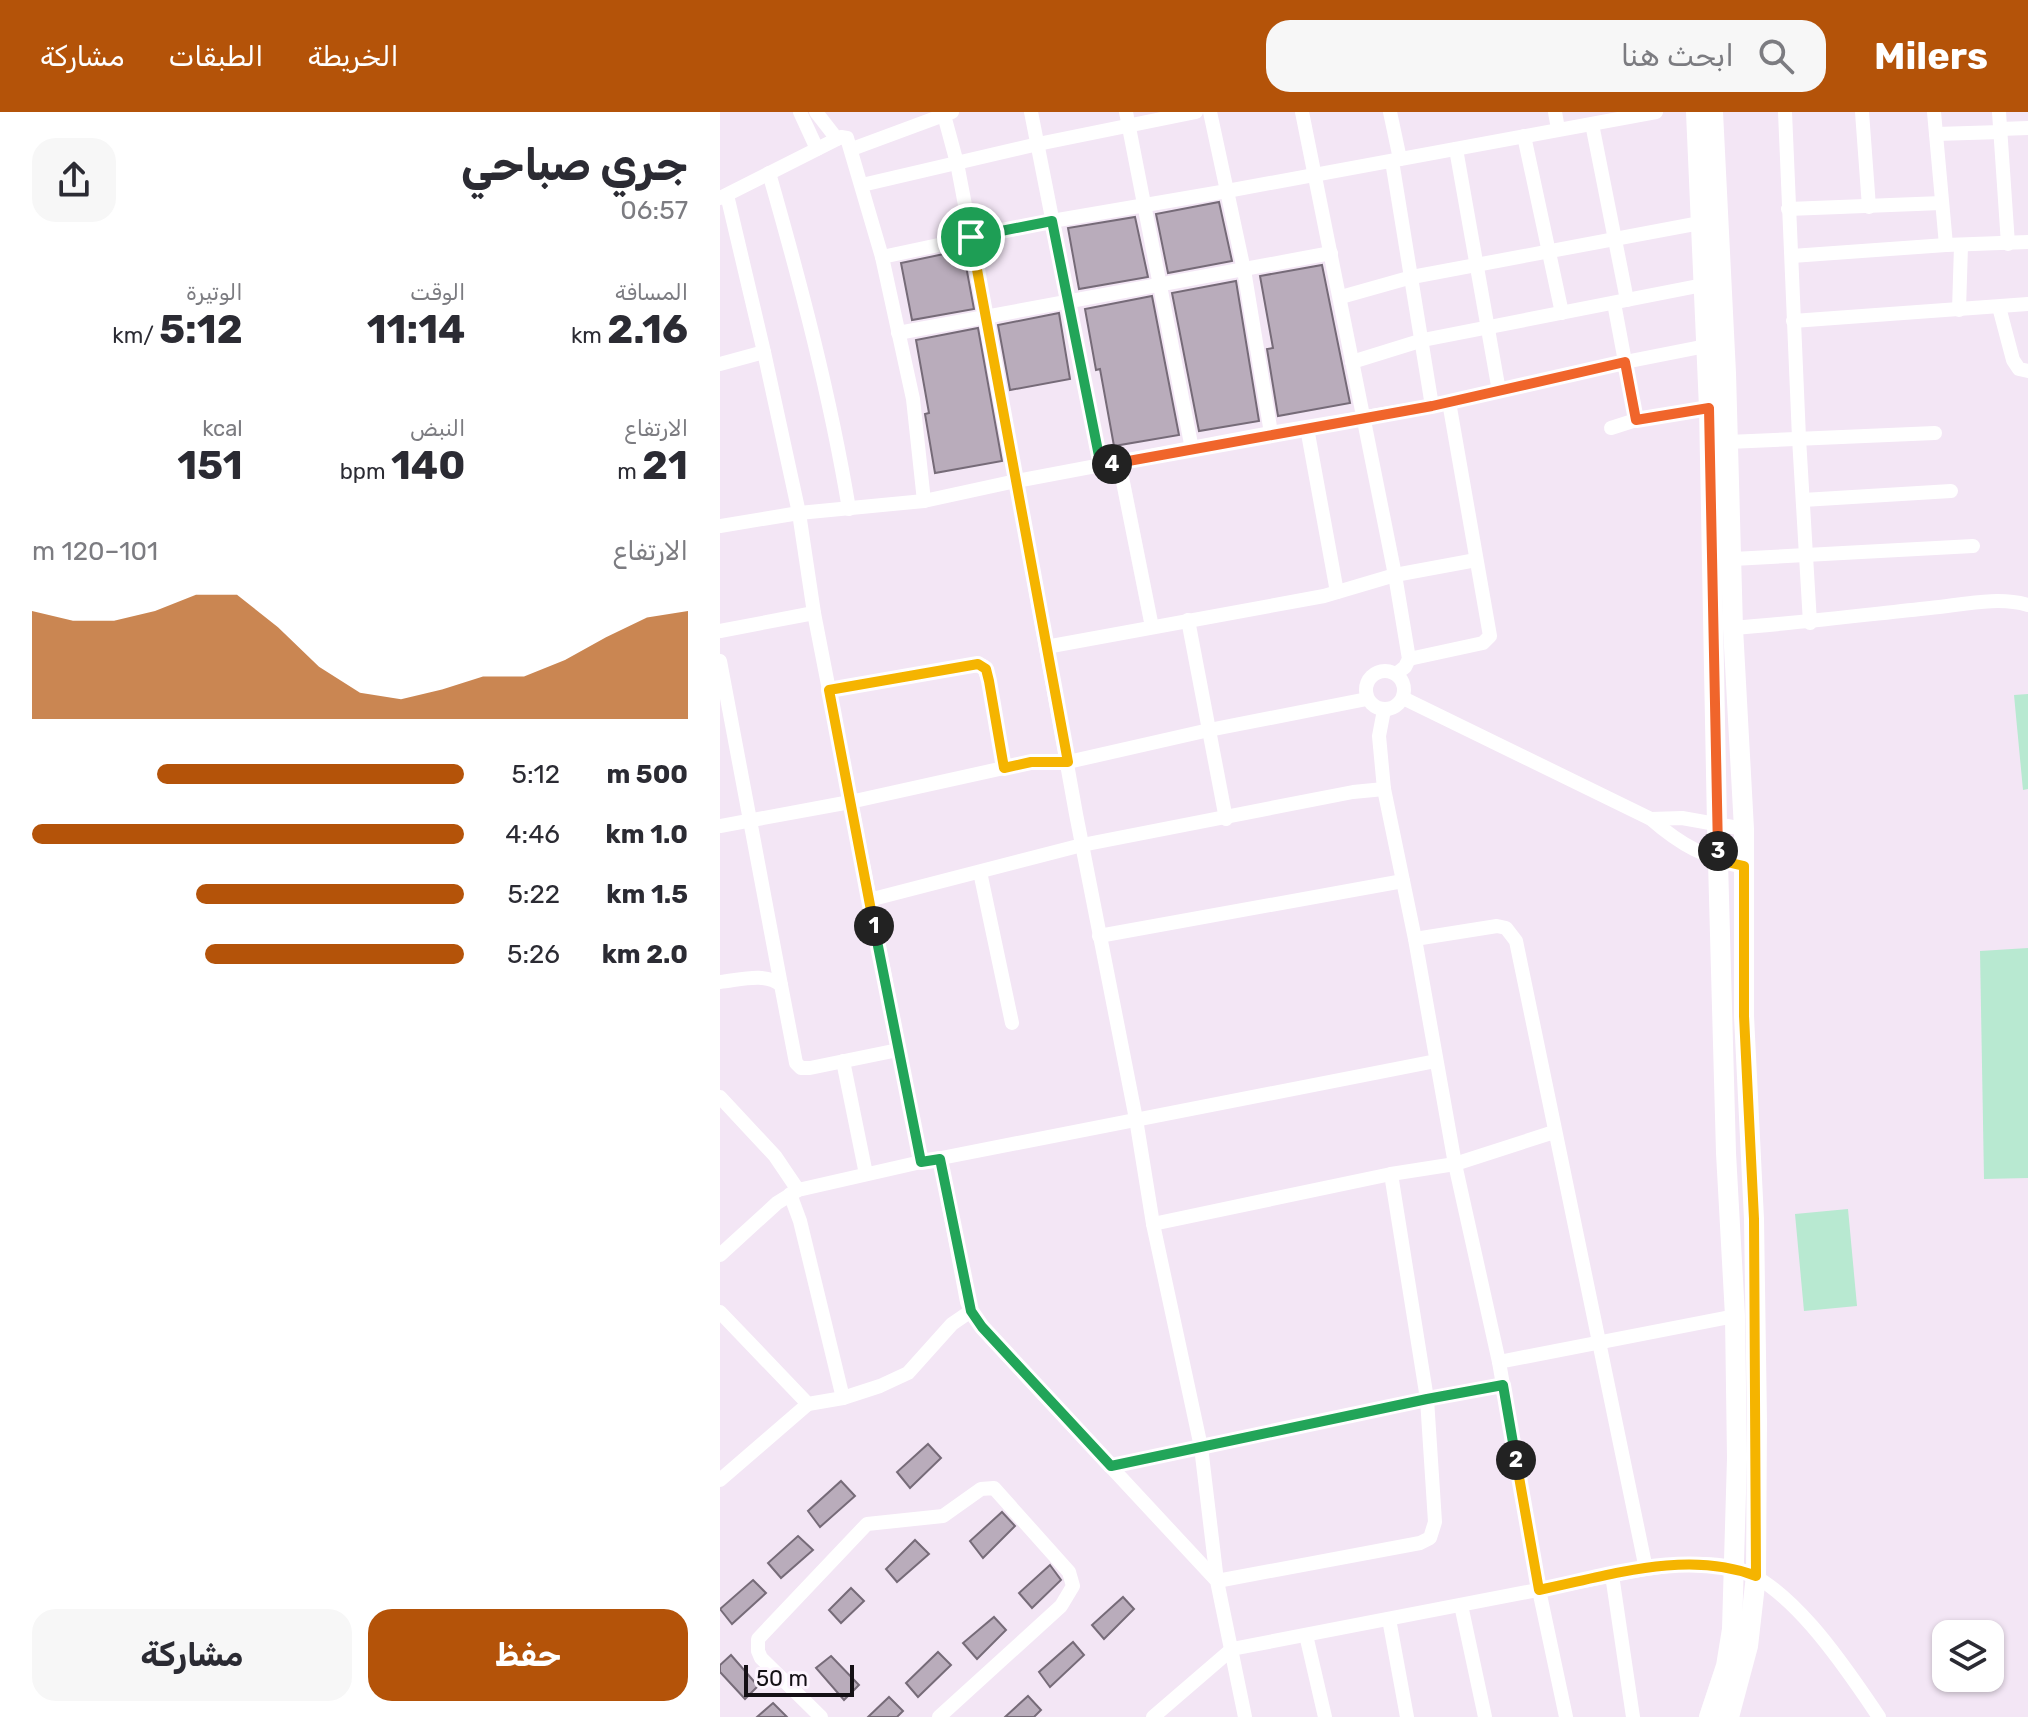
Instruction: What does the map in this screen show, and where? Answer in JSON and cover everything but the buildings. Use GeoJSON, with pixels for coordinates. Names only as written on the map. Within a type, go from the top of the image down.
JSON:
{"type":"FeatureCollection","features":[{"type":"Feature","properties":{"kind":"main road"},"geometry":{"type":"LineString","coordinates":[[1696,112],[1709,408],[1726,1153],[1735,1316],[1735,1568],[1732,1629],[1709,1717]]}},
{"type":"Feature","properties":{"kind":"main road"},"geometry":{"type":"LineString","coordinates":[[1713,112],[1744,829],[1744,1016],[1754,1219],[1756,1576],[1748,1646],[1729,1717]]}},
{"type":"Feature","properties":{"kind":"street"},"geometry":{"type":"LineString","coordinates":[[800,112],[817,149]]}},
{"type":"Feature","properties":{"kind":"street"},"geometry":{"type":"LineString","coordinates":[[816,112],[837,139]]}},
{"type":"Feature","properties":{"kind":"street"},"geometry":{"type":"LineString","coordinates":[[1031,112],[1101,466]]}},
{"type":"Feature","properties":{"kind":"street"},"geometry":{"type":"LineString","coordinates":[[862,185],[1038,144],[1128,118],[1196,112]]}},
{"type":"Feature","properties":{"kind":"street"},"geometry":{"type":"LineString","coordinates":[[1210,112],[1244,270],[1271,433]]}},
{"type":"Feature","properties":{"kind":"street"},"geometry":{"type":"LineString","coordinates":[[1302,112],[1395,575],[1409,659],[1396,674]]}},
{"type":"Feature","properties":{"kind":"street"},"geometry":{"type":"LineString","coordinates":[[1390,112],[1432,406]]}},
{"type":"Feature","properties":{"kind":"street"},"geometry":{"type":"LineString","coordinates":[[1555,112],[1558,129]]}},
{"type":"Feature","properties":{"kind":"street"},"geometry":{"type":"LineString","coordinates":[[882,257],[1052,221],[1656,112]]}},
{"type":"Feature","properties":{"kind":"street"},"geometry":{"type":"LineString","coordinates":[[1785,112],[1810,623]]}},
{"type":"Feature","properties":{"kind":"street"},"geometry":{"type":"LineString","coordinates":[[1862,112],[1869,207]]}},
{"type":"Feature","properties":{"kind":"street"},"geometry":{"type":"LineString","coordinates":[[1934,112],[1942,203],[1953,245],[1959,310]]}},
{"type":"Feature","properties":{"kind":"street"},"geometry":{"type":"LineString","coordinates":[[1999,112],[2008,244]]}},
{"type":"Feature","properties":{"kind":"street"},"geometry":{"type":"LineString","coordinates":[[852,149],[948,114],[1153,1224],[1201,1447],[1217,1581],[1245,1717]]}},
{"type":"Feature","properties":{"kind":"street"},"geometry":{"type":"LineString","coordinates":[[1128,118],[1192,449]]}},
{"type":"Feature","properties":{"kind":"street"},"geometry":{"type":"LineString","coordinates":[[1592,124],[1615,239],[1625,362],[1636,420]]}},
{"type":"Feature","properties":{"kind":"street"},"geometry":{"type":"LineString","coordinates":[[1936,134],[2028,128]]}},
{"type":"Feature","properties":{"kind":"street"},"geometry":{"type":"LineString","coordinates":[[1524,136],[1562,313]]}},
{"type":"Feature","properties":{"kind":"street"},"geometry":{"type":"LineString","coordinates":[[921,1162],[814,613],[799,513],[764,352],[723,197],[845,137],[852,149],[882,257],[913,399],[924,501]]}},
{"type":"Feature","properties":{"kind":"street"},"geometry":{"type":"LineString","coordinates":[[1456,149],[1499,391]]}},
{"type":"Feature","properties":{"kind":"street"},"geometry":{"type":"LineString","coordinates":[[769,173],[824,381],[849,509]]}},
{"type":"Feature","properties":{"kind":"street"},"geometry":{"type":"LineString","coordinates":[[1788,209],[1942,203]]}},
{"type":"Feature","properties":{"kind":"street"},"geometry":{"type":"LineString","coordinates":[[1341,297],[1412,277],[1700,223]]}},
{"type":"Feature","properties":{"kind":"street"},"geometry":{"type":"LineString","coordinates":[[1792,256],[2028,242]]}},
{"type":"Feature","properties":{"kind":"street"},"geometry":{"type":"LineString","coordinates":[[898,333],[1331,253]]}},
{"type":"Feature","properties":{"kind":"street"},"geometry":{"type":"LineString","coordinates":[[1352,362],[1423,340],[1703,285]]}},
{"type":"Feature","properties":{"kind":"street"},"geometry":{"type":"LineString","coordinates":[[1793,321],[2028,304]]}},
{"type":"Feature","properties":{"kind":"street"},"geometry":{"type":"LineString","coordinates":[[1999,307],[2013,360],[2019,369],[2028,371]]}},
{"type":"Feature","properties":{"kind":"street"},"geometry":{"type":"LineString","coordinates":[[720,526],[799,513],[924,501],[1271,433],[1432,406],[1706,346]]}},
{"type":"Feature","properties":{"kind":"street"},"geometry":{"type":"LineString","coordinates":[[720,364],[764,352]]}},
{"type":"Feature","properties":{"kind":"street"},"geometry":{"type":"LineString","coordinates":[[1409,659],[1487,641],[1490,631],[1449,402]]}},
{"type":"Feature","properties":{"kind":"street"},"geometry":{"type":"LineString","coordinates":[[1611,428],[1636,420],[1709,408]]}},
{"type":"Feature","properties":{"kind":"street"},"geometry":{"type":"LineString","coordinates":[[1307,428],[1337,592]]}},
{"type":"Feature","properties":{"kind":"street"},"geometry":{"type":"LineString","coordinates":[[1728,442],[1935,433]]}},
{"type":"Feature","properties":{"kind":"street"},"geometry":{"type":"LineString","coordinates":[[1119,462],[1152,627]]}},
{"type":"Feature","properties":{"kind":"street"},"geometry":{"type":"LineString","coordinates":[[1803,500],[1951,491]]}},
{"type":"Feature","properties":{"kind":"street"},"geometry":{"type":"LineString","coordinates":[[1733,559],[1973,546]]}},
{"type":"Feature","properties":{"kind":"street"},"geometry":{"type":"LineString","coordinates":[[1046,647],[1337,592],[1395,575],[1476,560]]}},
{"type":"Feature","properties":{"kind":"street"},"geometry":{"type":"LineString","coordinates":[[1733,628],[1810,623],[1966,604],[1996,602],[2028,605]]}},
{"type":"Feature","properties":{"kind":"street"},"geometry":{"type":"LineString","coordinates":[[720,631],[814,613]]}},
{"type":"Feature","properties":{"kind":"street"},"geometry":{"type":"LineString","coordinates":[[1188,620],[1226,819]]}},
{"type":"Feature","properties":{"kind":"street"},"geometry":{"type":"LineString","coordinates":[[720,661],[796,1063],[801,1068],[810,1068],[898,1050]]}},
{"type":"Feature","properties":{"kind":"street"},"geometry":{"type":"LineString","coordinates":[[829,690],[970,665],[983,666],[989,681],[1004,768]]}},
{"type":"Feature","properties":{"kind":"street"},"geometry":{"type":"LineString","coordinates":[[1386,670],[1396,674],[1405,689],[1403,698],[1392,708],[1384,710],[1374,706],[1367,699],[1369,679],[1376,672],[1386,670]]}},
{"type":"Feature","properties":{"kind":"street"},"geometry":{"type":"LineString","coordinates":[[1403,698],[1651,819],[1674,839],[1699,853],[1744,866]]}},
{"type":"Feature","properties":{"kind":"street"},"geometry":{"type":"LineString","coordinates":[[720,826],[850,802],[1031,762],[1068,762],[1367,699]]}},
{"type":"Feature","properties":{"kind":"street"},"geometry":{"type":"LineString","coordinates":[[1384,710],[1379,736],[1384,789],[1415,939],[1455,1164],[1499,1362],[1539,1590],[1566,1717]]}},
{"type":"Feature","properties":{"kind":"street"},"geometry":{"type":"LineString","coordinates":[[869,900],[1082,845],[1353,792],[1384,789]]}},
{"type":"Feature","properties":{"kind":"street"},"geometry":{"type":"LineString","coordinates":[[1651,819],[1682,818],[1744,829]]}},
{"type":"Feature","properties":{"kind":"street"},"geometry":{"type":"LineString","coordinates":[[980,872],[1012,1023]]}},
{"type":"Feature","properties":{"kind":"street"},"geometry":{"type":"LineString","coordinates":[[1099,936],[1403,881]]}},
{"type":"Feature","properties":{"kind":"street"},"geometry":{"type":"LineString","coordinates":[[1415,939],[1489,926],[1506,928],[1516,941],[1646,1569]]}},
{"type":"Feature","properties":{"kind":"street"},"geometry":{"type":"LineString","coordinates":[[720,982],[763,978],[774,979],[781,985]]}},
{"type":"Feature","properties":{"kind":"street"},"geometry":{"type":"LineString","coordinates":[[843,1061],[866,1174]]}},
{"type":"Feature","properties":{"kind":"street"},"geometry":{"type":"LineString","coordinates":[[720,1255],[777,1203],[794,1192],[921,1162],[1436,1061]]}},
{"type":"Feature","properties":{"kind":"street"},"geometry":{"type":"LineString","coordinates":[[720,1097],[775,1156],[794,1192],[843,1398]]}},
{"type":"Feature","properties":{"kind":"street"},"geometry":{"type":"LineString","coordinates":[[1153,1224],[1391,1174],[1455,1164],[1554,1132]]}},
{"type":"Feature","properties":{"kind":"street"},"geometry":{"type":"LineString","coordinates":[[940,1159],[971,1311],[982,1327],[1217,1581]]}},
{"type":"Feature","properties":{"kind":"street"},"geometry":{"type":"LineString","coordinates":[[1217,1581],[1420,1543],[1430,1538],[1433,1531],[1435,1508],[1427,1399],[1391,1174]]}},
{"type":"Feature","properties":{"kind":"street"},"geometry":{"type":"LineString","coordinates":[[720,1480],[808,1404],[843,1398],[908,1373],[937,1338],[971,1311]]}},
{"type":"Feature","properties":{"kind":"street"},"geometry":{"type":"LineString","coordinates":[[720,1312],[808,1404]]}},
{"type":"Feature","properties":{"kind":"street"},"geometry":{"type":"LineString","coordinates":[[1499,1362],[1735,1316]]}},
{"type":"Feature","properties":{"kind":"street"},"geometry":{"type":"LineString","coordinates":[[1111,1466],[1503,1385]]}},
{"type":"Feature","properties":{"kind":"street"},"geometry":{"type":"LineString","coordinates":[[821,1717],[761,1658],[758,1639],[867,1524],[943,1516],[981,1489],[994,1488],[1069,1572],[1073,1586],[1061,1606],[939,1717]]}},
{"type":"Feature","properties":{"kind":"street"},"geometry":{"type":"LineString","coordinates":[[1153,1717],[1232,1649],[1612,1575],[1700,1564],[1735,1568],[1756,1576],[1797,1610],[1879,1717]]}},
{"type":"Feature","properties":{"kind":"street"},"geometry":{"type":"LineString","coordinates":[[1612,1575],[1633,1717]]}},
{"type":"Feature","properties":{"kind":"street"},"geometry":{"type":"LineString","coordinates":[[1461,1605],[1485,1717]]}},
{"type":"Feature","properties":{"kind":"street"},"geometry":{"type":"LineString","coordinates":[[1389,1619],[1407,1717]]}},
{"type":"Feature","properties":{"kind":"street"},"geometry":{"type":"LineString","coordinates":[[1306,1635],[1325,1717]]}},
{"type":"Feature","properties":{"kind":"green space"},"geometry":{"type":"Polygon","coordinates":[[[2028,694],[2028,789],[2023,790],[2014,695],[2028,694]]]}},
{"type":"Feature","properties":{"kind":"green space"},"geometry":{"type":"Polygon","coordinates":[[[2028,948],[2028,1178],[1984,1179],[1980,951],[2028,948]]]}},
{"type":"Feature","properties":{"kind":"green space"},"geometry":{"type":"Polygon","coordinates":[[[1848,1209],[1857,1306],[1804,1311],[1795,1214],[1848,1209]]]}},
{"type":"Feature","properties":{"kind":"route"},"geometry":{"type":"LineString","coordinates":[[1052,221],[1101,466],[1432,406],[1625,362],[1636,420],[1709,408],[1718,860],[1744,866],[1744,1016],[1754,1219],[1756,1576],[1715,1564],[1671,1566],[1539,1590],[1503,1385],[1111,1466],[982,1327],[971,1311],[940,1159],[921,1162],[829,690],[978,664],[986,669],[989,681],[1004,768],[1031,762],[1068,762],[971,237],[1052,221]]}}]}
